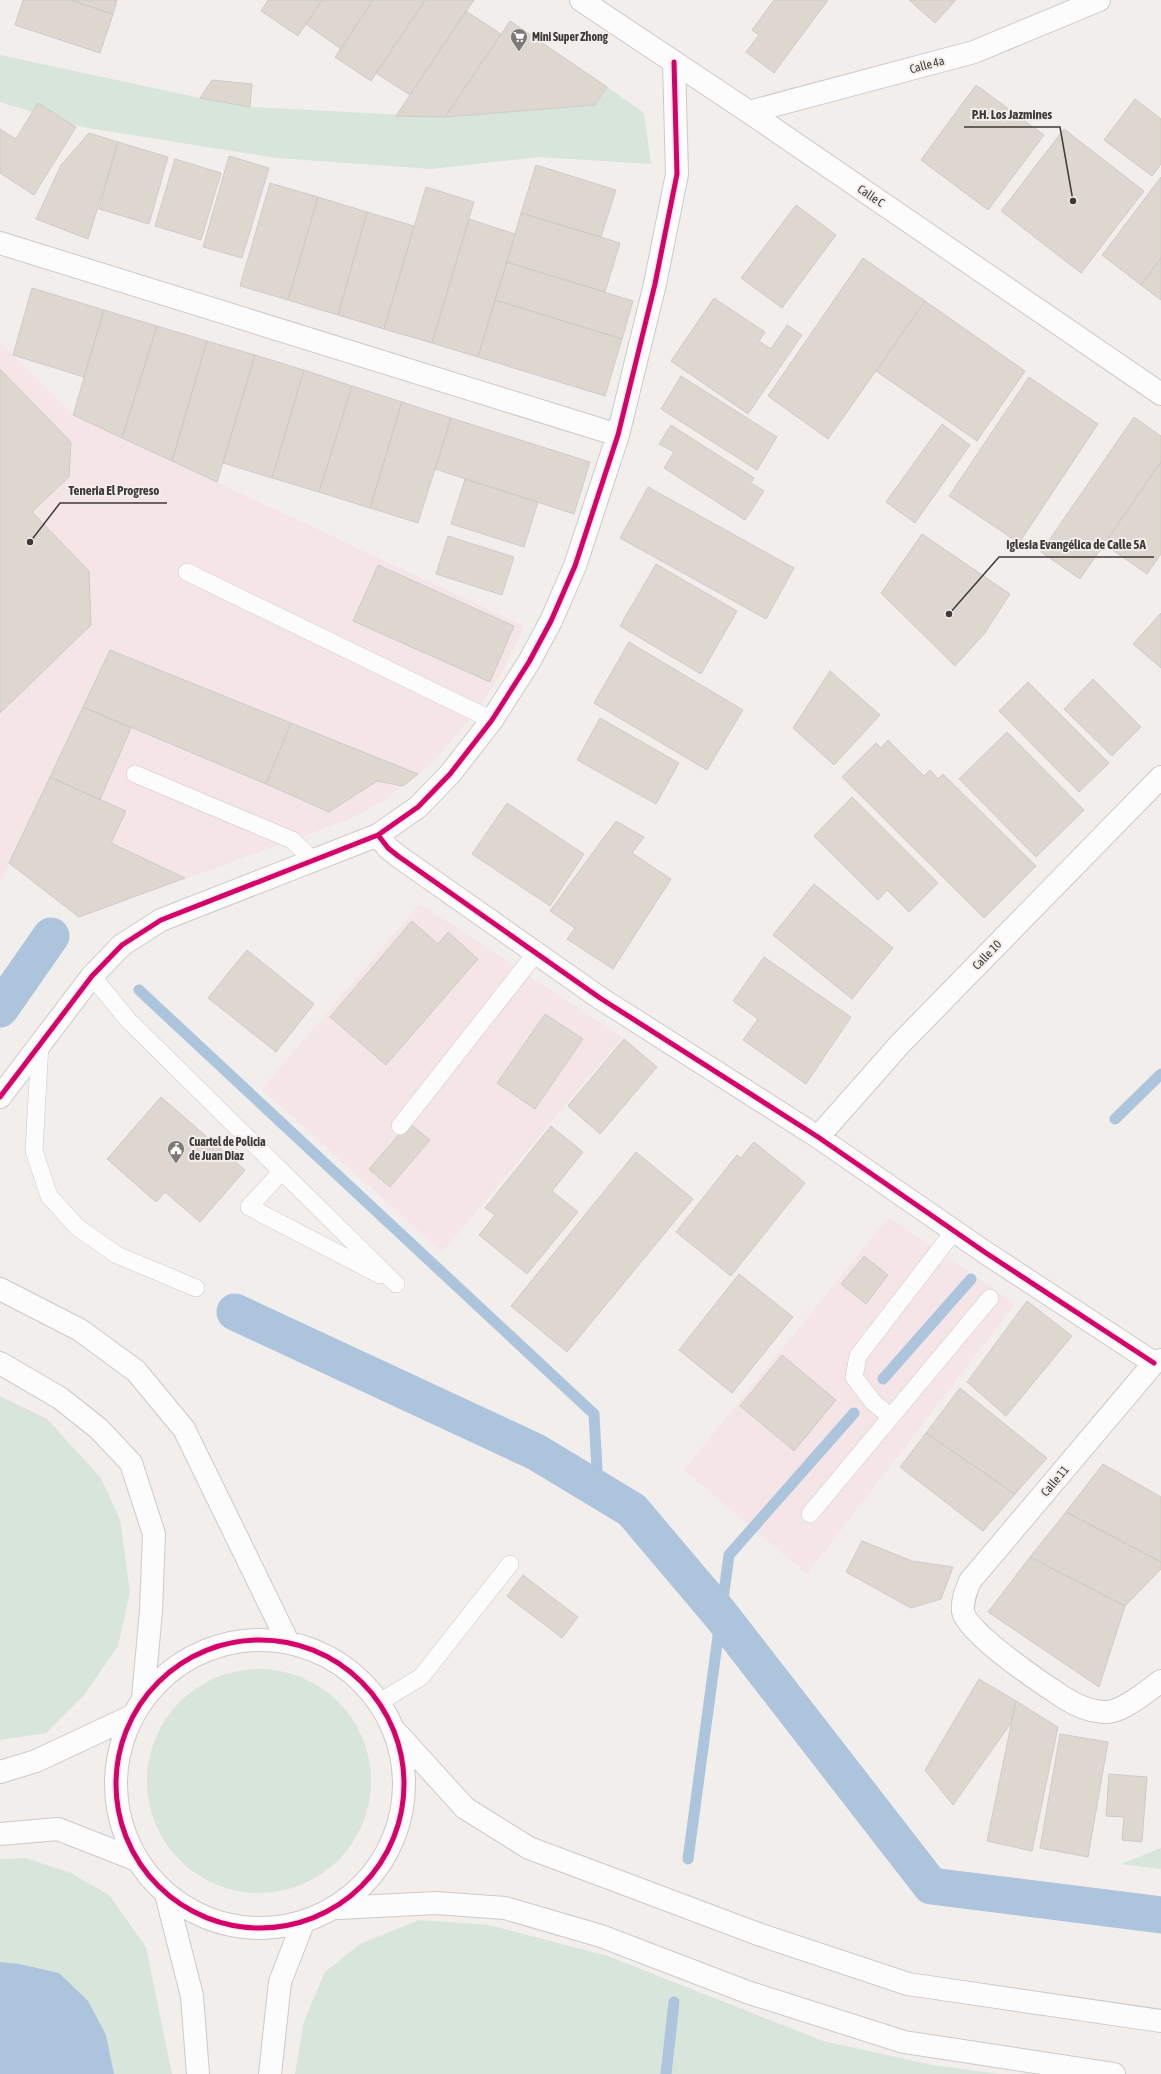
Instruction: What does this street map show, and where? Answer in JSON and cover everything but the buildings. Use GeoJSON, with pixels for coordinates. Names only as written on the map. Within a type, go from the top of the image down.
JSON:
{"type":"FeatureCollection","features":[{"type":"Feature","properties":{"kind":"street","name":"Calle C"},"geometry":{"type":"LineString","coordinates":[[581,0],[749,112],[1161,394]]}},
{"type":"Feature","properties":{"kind":"street","name":"Calle 4a"},"geometry":{"type":"LineString","coordinates":[[749,112],[974,52],[1099,0]]}},
{"type":"Feature","properties":{"kind":"street"},"geometry":{"type":"LineString","coordinates":[[0,1097],[92,976],[122,944],[161,920],[378,835],[418,807],[450,774],[492,720],[529,662],[551,621],[575,566],[618,435],[655,284],[677,174],[674,62]]}},
{"type":"Feature","properties":{"kind":"street"},"geometry":{"type":"LineString","coordinates":[[0,244],[618,435]]}},
{"type":"Feature","properties":{"kind":"street","name":"Calle 10"},"geometry":{"type":"LineString","coordinates":[[818,1137],[900,1044],[1161,777]]}},
{"type":"Feature","properties":{"kind":"street"},"geometry":{"type":"LineString","coordinates":[[378,835],[388,848],[398,856],[600,998],[818,1137],[954,1231],[1157,1362]]}},
{"type":"Feature","properties":{"kind":"street"},"geometry":{"type":"LineString","coordinates":[[0,1289],[80,1330],[136,1371],[184,1429],[288,1642]]}},
{"type":"Feature","properties":{"kind":"street","name":"Calle 11"},"geometry":{"type":"LineString","coordinates":[[1157,1362],[970,1581],[964,1595],[963,1611],[970,1626],[985,1640],[1064,1698],[1083,1707],[1104,1712],[1120,1709],[1161,1681]]}},
{"type":"Feature","properties":{"kind":"street"},"geometry":{"type":"LineString","coordinates":[[0,1363],[60,1398],[99,1429],[132,1463],[154,1534],[151,1610],[144,1698]]}},
{"type":"Feature","properties":{"kind":"street"},"geometry":{"type":"LineString","coordinates":[[394,1731],[406,1780],[399,1830],[375,1874],[338,1908],[303,1923],[254,1929],[207,1919],[166,1894],[137,1860],[121,1826],[115,1789],[119,1751],[132,1716],[144,1698],[172,1669],[208,1649],[247,1640],[288,1642],[333,1659],[370,1690],[394,1731],[465,1808],[530,1848],[758,1934],[908,1984],[1161,2021]]}},
{"type":"Feature","properties":{"kind":"street"},"geometry":{"type":"LineString","coordinates":[[0,1772],[36,1761],[132,1716]]}},
{"type":"Feature","properties":{"kind":"street"},"geometry":{"type":"LineString","coordinates":[[0,1834],[58,1829],[137,1860]]}},
{"type":"Feature","properties":{"kind":"street"},"geometry":{"type":"LineString","coordinates":[[166,1894],[192,1996],[198,2074]]}},
{"type":"Feature","properties":{"kind":"street"},"geometry":{"type":"LineString","coordinates":[[338,1908],[436,1903],[505,1908],[601,1936],[746,1992],[904,2042],[1114,2074]]}},
{"type":"Feature","properties":{"kind":"street"},"geometry":{"type":"LineString","coordinates":[[270,2074],[280,1982],[303,1923]]}},
{"type":"Feature","properties":{"kind":"lane"},"geometry":{"type":"LineString","coordinates":[[187,572],[492,720]]}},
{"type":"Feature","properties":{"kind":"lane"},"geometry":{"type":"LineString","coordinates":[[136,774],[292,840],[313,860]]}},
{"type":"Feature","properties":{"kind":"lane"},"geometry":{"type":"LineString","coordinates":[[400,1126],[536,953]]}},
{"type":"Feature","properties":{"kind":"lane"},"geometry":{"type":"LineString","coordinates":[[92,976],[128,1020],[282,1171],[386,1273],[396,1284],[249,1207],[282,1171]]}},
{"type":"Feature","properties":{"kind":"lane"},"geometry":{"type":"LineString","coordinates":[[40,1044],[34,1151],[49,1196],[77,1227],[117,1255],[196,1288]]}},
{"type":"Feature","properties":{"kind":"lane"},"geometry":{"type":"LineString","coordinates":[[891,1417],[873,1402],[854,1377],[858,1356],[954,1231]]}},
{"type":"Feature","properties":{"kind":"lane"},"geometry":{"type":"LineString","coordinates":[[810,1514],[990,1298]]}},
{"type":"Feature","properties":{"kind":"lane"},"geometry":{"type":"LineString","coordinates":[[378,1703],[421,1677],[510,1564]]}},
{"type":"Feature","properties":{"kind":"shaded area"},"geometry":{"type":"Polygon","coordinates":[[[0,55],[200,98],[250,107],[445,117],[595,105],[607,87],[644,113],[651,164],[539,157],[431,169],[277,158],[82,127],[0,102],[0,55]]]}},
{"type":"Feature","properties":{"kind":"shaded area"},"geometry":{"type":"Polygon","coordinates":[[[0,342],[73,415],[524,626],[501,674],[476,712],[438,756],[418,774],[386,799],[347,820],[79,917],[10,863],[0,882],[0,342]]]}},
{"type":"Feature","properties":{"kind":"shaded area"},"geometry":{"type":"Polygon","coordinates":[[[420,904],[622,1037],[442,1252],[262,1089],[420,904]]]}},
{"type":"Feature","properties":{"kind":"shaded area"},"geometry":{"type":"Polygon","coordinates":[[[889,1217],[1015,1304],[807,1574],[684,1470],[889,1217]]]}},
{"type":"Feature","properties":{"kind":"shaded area"},"geometry":{"type":"Polygon","coordinates":[[[0,1396],[47,1419],[101,1478],[120,1520],[130,1592],[118,1646],[84,1695],[46,1733],[0,1740],[0,1396]]]}},
{"type":"Feature","properties":{"kind":"shaded area"},"geometry":{"type":"Polygon","coordinates":[[[248,1669],[270,1669],[302,1677],[312,1682],[330,1694],[346,1710],[363,1738],[369,1759],[371,1781],[369,1803],[363,1824],[346,1852],[330,1868],[302,1885],[270,1893],[248,1893],[216,1885],[206,1880],[188,1868],[172,1852],[155,1824],[147,1792],[147,1770],[155,1738],[160,1728],[172,1710],[188,1694],[216,1677],[248,1669]]]}},
{"type":"Feature","properties":{"kind":"shaded area"},"geometry":{"type":"Polygon","coordinates":[[[1161,1848],[1161,1869],[1121,1864],[1161,1848]]]}},
{"type":"Feature","properties":{"kind":"shaded area"},"geometry":{"type":"Polygon","coordinates":[[[25,1858],[71,1873],[109,1895],[146,1947],[172,2074],[114,2074],[106,2035],[19,1964],[0,1962],[0,1859],[25,1858]]]}},
{"type":"Feature","properties":{"kind":"shaded area"},"geometry":{"type":"Polygon","coordinates":[[[419,1920],[489,1925],[608,1956],[823,2041],[932,2065],[1000,2074],[295,2074],[304,2021],[325,1972],[360,1944],[419,1920]]]}},
{"type":"Feature","properties":{"kind":"water"},"geometry":{"type":"Polygon","coordinates":[[[0,1962],[19,1964],[59,1973],[88,2001],[106,2035],[114,2074],[0,2074],[0,1962]]]}},
{"type":"Feature","properties":{"kind":"waterway"},"geometry":{"type":"LineString","coordinates":[[0,1009],[51,936]]}},
{"type":"Feature","properties":{"kind":"waterway"},"geometry":{"type":"LineString","coordinates":[[139,990],[594,1414],[598,1489]]}},
{"type":"Feature","properties":{"kind":"waterway"},"geometry":{"type":"LineString","coordinates":[[1115,1119],[1161,1074]]}},
{"type":"Feature","properties":{"kind":"waterway"},"geometry":{"type":"LineString","coordinates":[[883,1379],[971,1279]]}},
{"type":"Feature","properties":{"kind":"waterway"},"geometry":{"type":"LineString","coordinates":[[235,1312],[536,1452],[632,1510],[720,1614],[931,1886],[1161,1915]]}},
{"type":"Feature","properties":{"kind":"waterway"},"geometry":{"type":"LineString","coordinates":[[688,1859],[729,1555],[854,1413]]}},
{"type":"Feature","properties":{"kind":"waterway"},"geometry":{"type":"LineString","coordinates":[[666,2074],[674,2002]]}},
{"type":"Feature","properties":{"kind":"cycle path"},"geometry":{"type":"LineString","coordinates":[[0,1097],[92,976],[122,945],[161,920],[378,835],[418,807],[450,774],[492,720],[529,662],[551,621],[575,566],[618,435],[655,284],[677,174],[674,62]]}},
{"type":"Feature","properties":{"kind":"cycle path"},"geometry":{"type":"LineString","coordinates":[[378,835],[388,848],[398,856],[600,998],[818,1137],[986,1253],[1154,1363]]}},
{"type":"Feature","properties":{"kind":"cycle path"},"geometry":{"type":"LineString","coordinates":[[260,1640],[288,1643],[315,1651],[340,1664],[362,1682],[380,1704],[393,1729],[401,1756],[404,1784],[401,1812],[393,1839],[380,1864],[362,1886],[340,1904],[315,1917],[288,1925],[260,1928],[232,1925],[205,1917],[180,1904],[158,1886],[140,1864],[127,1839],[119,1812],[116,1784],[119,1756],[127,1729],[140,1704],[158,1682],[180,1664],[205,1651],[232,1643],[260,1640]]}},
{"type":"Feature","properties":{"kind":"place","name":"Mini Super Zhong"},"geometry":{"type":"Point","coordinates":[519,52]}},
{"type":"Feature","properties":{"kind":"place","name":"P.H. Los Jazmines"},"geometry":{"type":"Point","coordinates":[1073,201]}},
{"type":"Feature","properties":{"kind":"place","name":"Teneria El Progreso"},"geometry":{"type":"Point","coordinates":[30,542]}},
{"type":"Feature","properties":{"kind":"place","name":"Iglesia Evangélica de Calle 5A"},"geometry":{"type":"Point","coordinates":[949,614]}},
{"type":"Feature","properties":{"kind":"place","name":"Cuartel de Policia de Juan Diaz"},"geometry":{"type":"Point","coordinates":[176,1164]}}]}
